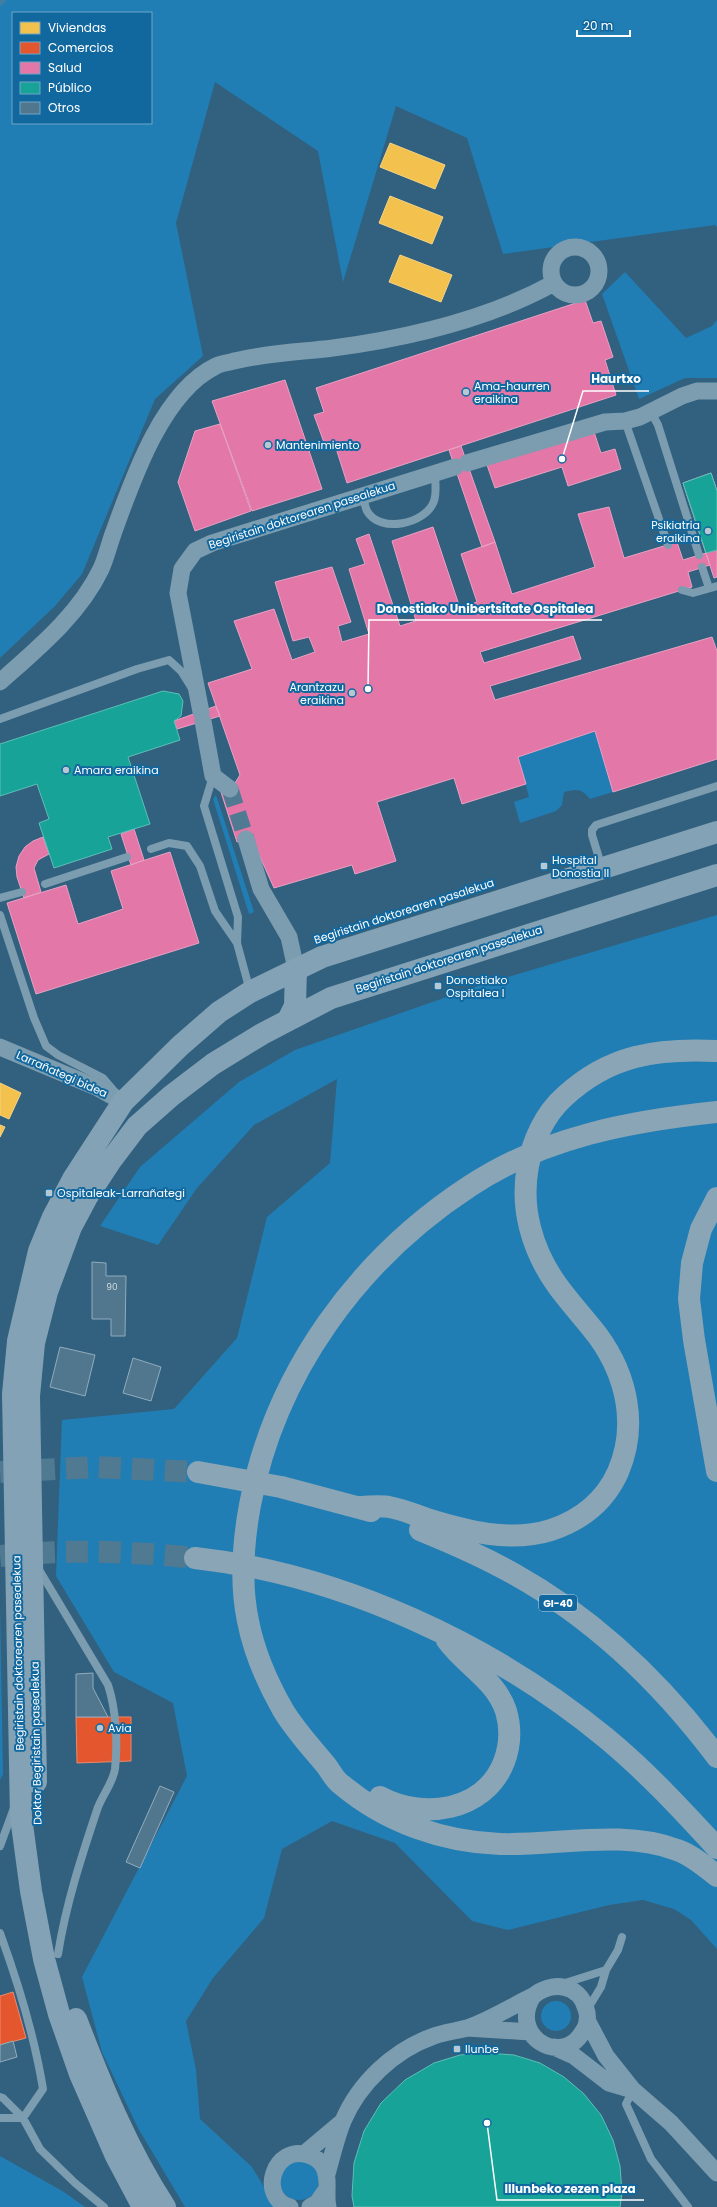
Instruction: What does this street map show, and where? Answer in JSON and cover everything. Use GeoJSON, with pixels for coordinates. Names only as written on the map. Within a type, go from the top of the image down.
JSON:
{"type":"FeatureCollection","features":[{"type":"Feature","properties":{"kind":"highway"},"geometry":{"type":"LineString","coordinates":[[359,1507],[389,1507],[449,1526],[490,1534],[538,1533],[567,1524],[589,1510],[609,1489],[622,1462],[626,1446],[629,1421],[626,1394],[613,1360],[599,1338],[556,1284],[536,1247],[525,1205],[525,1181],[529,1158],[544,1122],[559,1102],[578,1084],[600,1069],[627,1058],[656,1052],[689,1049],[717,1051]]}},
{"type":"Feature","properties":{"kind":"highway"},"geometry":{"type":"LineString","coordinates":[[717,1112],[678,1116],[614,1127],[567,1140],[521,1158],[471,1185],[429,1215],[398,1240],[363,1278],[332,1316],[307,1354],[277,1414],[262,1456],[245,1532],[243,1563],[247,1616],[259,1658],[275,1695],[303,1740],[327,1766],[338,1783],[358,1797],[409,1825],[445,1837],[503,1844],[619,1840],[641,1841],[678,1850],[695,1858],[717,1876]]}},
{"type":"Feature","properties":{"kind":"highway"},"geometry":{"type":"LineString","coordinates":[[678,1116],[717,1115]]}},
{"type":"Feature","properties":{"kind":"highway"},"geometry":{"type":"LineString","coordinates":[[717,1198],[701,1229],[692,1263],[689,1299],[694,1340],[717,1471]]}},
{"type":"Feature","properties":{"kind":"highway","name":"GI-40"},"geometry":{"type":"LineString","coordinates":[[198,1472],[281,1486],[359,1507],[448,1541],[514,1574],[562,1605],[609,1641],[653,1681],[698,1732],[717,1757]]}},
{"type":"Feature","properties":{"kind":"highway"},"geometry":{"type":"LineString","coordinates":[[195,1558],[286,1575],[362,1598],[440,1631],[498,1662],[559,1703],[606,1738],[652,1779],[717,1848]]}},
{"type":"Feature","properties":{"kind":"highway"},"geometry":{"type":"LineString","coordinates":[[327,1766],[345,1774],[364,1788],[390,1802],[426,1810],[455,1807],[470,1801],[494,1780],[504,1762],[509,1739],[506,1711],[491,1684],[456,1653],[440,1631]]}},
{"type":"Feature","properties":{"kind":"main road"},"geometry":{"type":"LineString","coordinates":[[601,864],[717,832]]}},
{"type":"Feature","properties":{"kind":"main road","name":"Begiristain doktorearen pasealekua"},"geometry":{"type":"LineString","coordinates":[[143,2207],[116,2156],[80,2074],[60,2014],[44,1959],[31,1891],[22,1817],[18,1711],[13,1394],[18,1341],[39,1251],[53,1217],[73,1179],[123,1102],[197,1025],[219,1012],[249,988],[295,962],[322,957],[550,885],[601,864]]}},
{"type":"Feature","properties":{"kind":"main road","name":"Begiristain doktorearen pasealekua"},"geometry":{"type":"LineString","coordinates":[[87,1197],[112,1159],[137,1126],[171,1096],[233,1052],[288,1020],[325,1001],[354,989],[717,875]]}},
{"type":"Feature","properties":{"kind":"main road"},"geometry":{"type":"LineString","coordinates":[[288,1020],[295,1006],[295,962]]}},
{"type":"Feature","properties":{"kind":"main road","name":"Begiristain doktorearen pasealekua"},"geometry":{"type":"LineString","coordinates":[[196,1077],[178,1080],[171,1078],[168,1071],[171,1064],[188,1047],[197,1025]]}},
{"type":"Feature","properties":{"kind":"main road","name":"Begiristain doktorearen pasealekua"},"geometry":{"type":"LineString","coordinates":[[123,1102],[155,1100],[171,1096]]}},
{"type":"Feature","properties":{"kind":"main road","name":"Begiristain doktorearen pasealekua"},"geometry":{"type":"LineString","coordinates":[[50,1281],[71,1227],[118,1138],[124,1121],[123,1102]]}},
{"type":"Feature","properties":{"kind":"main road","name":"Doktor Begiristain pasealekua"},"geometry":{"type":"LineString","coordinates":[[50,1281],[34,1343],[29,1396],[37,1814],[45,1886],[58,1954],[74,2011],[93,2064],[130,2147],[165,2207]]}},
{"type":"Feature","properties":{"kind":"street"},"geometry":{"type":"LineString","coordinates":[[0,682],[49,639],[82,599],[101,569],[156,427],[190,384],[216,366],[258,355],[347,346],[384,340],[431,329],[525,299],[554,283]]}},
{"type":"Feature","properties":{"kind":"street","name":"Begiristain doktorearen pasealekua"},"geometry":{"type":"LineString","coordinates":[[213,776],[178,593],[182,569],[195,552],[212,543],[461,465],[605,422],[625,421],[651,412],[692,393],[717,391]]}},
{"type":"Feature","properties":{"kind":"street"},"geometry":{"type":"LineString","coordinates":[[213,776],[230,789]]}},
{"type":"Feature","properties":{"kind":"street"},"geometry":{"type":"LineString","coordinates":[[246,839],[261,889],[289,936],[295,962]]}},
{"type":"Feature","properties":{"kind":"street","name":"Larrañategi bidea"},"geometry":{"type":"LineString","coordinates":[[0,1046],[98,1088],[123,1102]]}},
{"type":"Feature","properties":{"kind":"street"},"geometry":{"type":"LineString","coordinates":[[310,2207],[320,2200],[342,2122],[360,2090],[373,2075],[400,2054],[433,2036],[467,2028],[533,1996],[549,1986],[559,1985],[569,1988],[577,1993],[606,2056],[633,2090],[671,2123],[717,2173]]}},
{"type":"Feature","properties":{"kind":"street"},"geometry":{"type":"LineString","coordinates":[[533,1996],[525,2014],[530,2032],[536,2040],[574,2056],[609,2083],[633,2090]]}},
{"type":"Feature","properties":{"kind":"street"},"geometry":{"type":"LineString","coordinates":[[554,2047],[573,2042],[583,2032],[587,2015]]}},
{"type":"Feature","properties":{"kind":"street"},"geometry":{"type":"LineString","coordinates":[[467,2028],[530,2032]]}},
{"type":"Feature","properties":{"kind":"street"},"geometry":{"type":"LineString","coordinates":[[304,2154],[342,2122]]}},
{"type":"Feature","properties":{"kind":"street"},"geometry":{"type":"LineString","coordinates":[[290,2207],[280,2201],[276,2195],[272,2180],[273,2172],[282,2159],[296,2153],[304,2154],[319,2160],[326,2182],[328,2207]]}},
{"type":"Feature","properties":{"kind":"lane"},"geometry":{"type":"LineString","coordinates":[[651,412],[658,425],[698,555]]}},
{"type":"Feature","properties":{"kind":"lane"},"geometry":{"type":"LineString","coordinates":[[625,421],[668,545]]}},
{"type":"Feature","properties":{"kind":"lane"},"geometry":{"type":"LineString","coordinates":[[363,496],[367,511],[377,521],[397,524],[412,520],[426,514],[434,502],[436,490],[435,473]]}},
{"type":"Feature","properties":{"kind":"lane"},"geometry":{"type":"LineString","coordinates":[[682,590],[693,593],[713,587],[702,567]]}},
{"type":"Feature","properties":{"kind":"lane"},"geometry":{"type":"LineString","coordinates":[[0,719],[137,669],[169,660],[181,670],[201,712]]}},
{"type":"Feature","properties":{"kind":"lane"},"geometry":{"type":"LineString","coordinates":[[213,776],[204,806],[238,917],[237,943],[249,988],[275,970]]}},
{"type":"Feature","properties":{"kind":"lane"},"geometry":{"type":"LineString","coordinates":[[601,864],[592,835],[592,830],[596,825],[713,786],[717,786]]}},
{"type":"Feature","properties":{"kind":"lane","name":"Begiristain doktorearen pasalekua"},"geometry":{"type":"LineString","coordinates":[[461,904],[601,864],[717,823]]}},
{"type":"Feature","properties":{"kind":"lane"},"geometry":{"type":"LineString","coordinates":[[151,849],[169,843],[188,846],[200,866],[214,911],[237,943]]}},
{"type":"Feature","properties":{"kind":"lane"},"geometry":{"type":"LineString","coordinates":[[45,884],[127,857]]}},
{"type":"Feature","properties":{"kind":"lane"},"geometry":{"type":"LineString","coordinates":[[0,898],[22,892]]}},
{"type":"Feature","properties":{"kind":"lane"},"geometry":{"type":"LineString","coordinates":[[233,1052],[250,1046],[297,1022],[341,1004],[441,970],[681,896]]}},
{"type":"Feature","properties":{"kind":"lane"},"geometry":{"type":"LineString","coordinates":[[0,914],[34,1018],[46,1046],[58,1055],[103,1078],[123,1102]]}},
{"type":"Feature","properties":{"kind":"lane","name":"Begiristain doktorearen pasalekua"},"geometry":{"type":"LineString","coordinates":[[312,952],[321,948]]}},
{"type":"Feature","properties":{"kind":"lane"},"geometry":{"type":"LineString","coordinates":[[32,1559],[108,1685],[114,1706],[115,1770],[98,1808],[70,1894],[58,1954]]}},
{"type":"Feature","properties":{"kind":"lane"},"geometry":{"type":"LineString","coordinates":[[0,1846],[22,1790]]}},
{"type":"Feature","properties":{"kind":"lane"},"geometry":{"type":"LineString","coordinates":[[0,1933],[19,1985],[35,2042],[43,2089],[23,2118]]}},
{"type":"Feature","properties":{"kind":"lane"},"geometry":{"type":"LineString","coordinates":[[587,2015],[601,1987],[606,1970],[618,1950],[622,1937]]}},
{"type":"Feature","properties":{"kind":"lane"},"geometry":{"type":"LineString","coordinates":[[559,1985],[606,1970]]}},
{"type":"Feature","properties":{"kind":"lane"},"geometry":{"type":"LineString","coordinates":[[633,2090],[626,2104],[652,2159],[688,2207]]}},
{"type":"Feature","properties":{"kind":"lane"},"geometry":{"type":"LineString","coordinates":[[0,2097],[4,2098],[23,2118],[40,2149],[74,2183],[104,2207]]}},
{"type":"Feature","properties":{"kind":"lane"},"geometry":{"type":"LineString","coordinates":[[0,2118],[23,2118]]}},
{"type":"Feature","properties":{"kind":"shaded area"},"geometry":{"type":"Polygon","coordinates":[[[0,0],[717,0],[717,227],[715,225],[503,254],[467,138],[396,106],[343,282],[318,151],[215,82],[176,223],[203,356],[155,399],[82,574],[55,606],[0,658],[0,0]]]}},
{"type":"Feature","properties":{"kind":"shaded area"},"geometry":{"type":"Polygon","coordinates":[[[625,272],[686,338],[712,326],[717,320],[717,378],[685,378],[639,399],[602,294],[625,272]]]}},
{"type":"Feature","properties":{"kind":"shaded area"},"geometry":{"type":"Polygon","coordinates":[[[595,731],[613,792],[590,799],[578,790],[564,792],[562,805],[556,811],[520,823],[514,802],[529,797],[518,757],[595,731]]]}},
{"type":"Feature","properties":{"kind":"shaded area"},"geometry":{"type":"Polygon","coordinates":[[[216,795],[254,912],[249,914],[213,799],[216,795]]]}},
{"type":"Feature","properties":{"kind":"shaded area"},"geometry":{"type":"Polygon","coordinates":[[[717,915],[717,1949],[691,1920],[674,1909],[643,1900],[609,1905],[508,1930],[472,1921],[395,1843],[332,1821],[282,1849],[264,1918],[213,1978],[186,2021],[196,2070],[200,2119],[252,2167],[276,2207],[185,2207],[138,2128],[102,2052],[82,1977],[187,1776],[173,1703],[114,1672],[56,1576],[62,1420],[174,1409],[237,1338],[267,1217],[330,1163],[337,1079],[254,1125],[197,1188],[158,1245],[100,1226],[140,1167],[239,1082],[295,1050],[484,984],[717,915]]]}},
{"type":"Feature","properties":{"kind":"shaded area"},"geometry":{"type":"Polygon","coordinates":[[[0,1607],[3,1774],[0,1780],[0,1607]]]}},
{"type":"Feature","properties":{"kind":"shaded area"},"geometry":{"type":"Polygon","coordinates":[[[556,2001],[567,2005],[571,2016],[567,2027],[556,2031],[545,2027],[541,2016],[545,2005],[556,2001]]]}},
{"type":"Feature","properties":{"kind":"shaded area"},"geometry":{"type":"Polygon","coordinates":[[[0,2156],[64,2192],[85,2207],[0,2207],[0,2156]]]}},
{"type":"Feature","properties":{"kind":"shaded area"},"geometry":{"type":"Polygon","coordinates":[[[295,2160],[303,2160],[310,2163],[316,2169],[319,2180],[316,2191],[310,2197],[303,2200],[295,2200],[288,2197],[282,2191],[279,2184],[279,2176],[282,2169],[288,2163],[295,2160]]]}},
{"type":"Feature","properties":{"kind":"building: Viviendas"},"geometry":{"type":"Polygon","coordinates":[[[390,143],[445,165],[435,189],[380,167],[390,143]]]}},
{"type":"Feature","properties":{"kind":"building: Viviendas"},"geometry":{"type":"Polygon","coordinates":[[[390,196],[443,217],[432,244],[379,223],[390,196]]]}},
{"type":"Feature","properties":{"kind":"building: Viviendas"},"geometry":{"type":"Polygon","coordinates":[[[400,255],[452,275],[441,302],[389,282],[400,255]]]}},
{"type":"Feature","properties":{"kind":"building: Viviendas"},"geometry":{"type":"Polygon","coordinates":[[[0,1083],[21,1093],[9,1119],[0,1115],[0,1083]]]}},
{"type":"Feature","properties":{"kind":"building: Viviendas"},"geometry":{"type":"Polygon","coordinates":[[[0,1125],[5,1127],[0,1137],[0,1125]]]}},
{"type":"Feature","properties":{"kind":"building: Comercios"},"geometry":{"type":"Polygon","coordinates":[[[76,1717],[131,1717],[131,1761],[77,1763],[76,1717]]]}},
{"type":"Feature","properties":{"kind":"building: Comercios"},"geometry":{"type":"Polygon","coordinates":[[[13,1992],[26,2038],[0,2045],[0,1996],[13,1992]]]}},
{"type":"Feature","properties":{"kind":"building: Salud","name":"Ama-haurren eraikina"},"geometry":{"type":"Polygon","coordinates":[[[585,300],[593,323],[601,321],[613,357],[605,360],[616,395],[347,483],[335,445],[326,448],[314,415],[324,412],[316,388],[585,300]]]}},
{"type":"Feature","properties":{"kind":"building: Salud","name":"Mantenimiento"},"geometry":{"type":"Polygon","coordinates":[[[285,380],[322,489],[252,511],[212,401],[285,380]]]}},
{"type":"Feature","properties":{"kind":"building: Salud"},"geometry":{"type":"Polygon","coordinates":[[[220,424],[251,511],[195,531],[178,482],[195,431],[220,424]]]}},
{"type":"Feature","properties":{"kind":"building: Salud"},"geometry":{"type":"Polygon","coordinates":[[[594,432],[601,453],[615,449],[621,469],[568,486],[562,467],[495,488],[487,465],[594,432]]]}},
{"type":"Feature","properties":{"kind":"building: Salud"},"geometry":{"type":"Polygon","coordinates":[[[461,446],[495,542],[482,547],[449,450],[461,446]]]}},
{"type":"Feature","properties":{"kind":"building: Salud","name":"Psikiatria eraikina"},"geometry":{"type":"Polygon","coordinates":[[[711,473],[717,491],[717,577],[714,578],[683,483],[711,473]]]}},
{"type":"Feature","properties":{"kind":"building: Salud","name":"Arantzazu eraikina"},"geometry":{"type":"Polygon","coordinates":[[[609,507],[624,558],[677,542],[683,560],[706,553],[710,565],[688,572],[692,587],[480,652],[484,663],[573,636],[581,659],[490,686],[495,700],[712,637],[717,651],[717,759],[613,792],[595,731],[518,757],[526,784],[462,804],[454,778],[377,802],[396,861],[355,874],[352,865],[274,888],[251,837],[237,842],[221,792],[235,783],[240,775],[208,683],[252,669],[234,621],[274,609],[292,660],[315,652],[309,637],[293,641],[275,582],[332,567],[351,622],[338,626],[342,642],[369,634],[349,569],[365,564],[356,539],[369,534],[400,626],[416,621],[392,541],[433,527],[460,608],[477,602],[461,554],[495,542],[512,594],[595,567],[578,514],[609,507]]]}},
{"type":"Feature","properties":{"kind":"building: Salud"},"geometry":{"type":"Polygon","coordinates":[[[216,706],[220,716],[177,729],[174,721],[216,706]]]}},
{"type":"Feature","properties":{"kind":"building: Salud"},"geometry":{"type":"Polygon","coordinates":[[[134,829],[144,860],[131,865],[121,834],[134,829]]]}},
{"type":"Feature","properties":{"kind":"building: Salud"},"geometry":{"type":"Polygon","coordinates":[[[43,837],[49,854],[38,860],[34,868],[41,892],[24,898],[17,877],[16,867],[19,856],[25,847],[33,841],[43,837]]]}},
{"type":"Feature","properties":{"kind":"building: Salud"},"geometry":{"type":"Polygon","coordinates":[[[170,852],[199,943],[36,994],[7,903],[66,885],[78,924],[123,909],[111,871],[170,852]]]}},
{"type":"Feature","properties":{"kind":"building: Público","name":"Psikiatria eraikina"},"geometry":{"type":"Polygon","coordinates":[[[711,473],[717,491],[717,550],[706,553],[683,483],[711,473]]]}},
{"type":"Feature","properties":{"kind":"building: Público","name":"Amara eraikina"},"geometry":{"type":"Polygon","coordinates":[[[163,691],[179,694],[183,701],[181,716],[174,721],[180,740],[128,757],[150,824],[108,837],[112,849],[54,868],[39,823],[49,819],[37,784],[0,796],[0,744],[163,691]]]}},
{"type":"Feature","properties":{"kind":"building: Público"},"geometry":{"type":"Polygon","coordinates":[[[487,2053],[514,2055],[540,2063],[564,2077],[584,2094],[601,2115],[613,2140],[620,2166],[622,2193],[620,2207],[354,2207],[352,2196],[354,2163],[364,2131],[381,2103],[405,2080],[434,2063],[460,2055],[487,2053]]]}},
{"type":"Feature","properties":{"kind":"building: Otros"},"geometry":{"type":"Polygon","coordinates":[[[92,1262],[106,1263],[106,1276],[126,1276],[125,1336],[111,1336],[111,1319],[92,1319],[92,1262]]]}},
{"type":"Feature","properties":{"kind":"building: Otros"},"geometry":{"type":"Polygon","coordinates":[[[60,1347],[95,1355],[85,1396],[50,1387],[60,1347]]]}},
{"type":"Feature","properties":{"kind":"building: Otros"},"geometry":{"type":"Polygon","coordinates":[[[133,1358],[161,1367],[151,1401],[123,1393],[133,1358]]]}},
{"type":"Feature","properties":{"kind":"building: Otros"},"geometry":{"type":"Polygon","coordinates":[[[93,1673],[93,1688],[108,1717],[76,1717],[76,1674],[93,1673]]]}},
{"type":"Feature","properties":{"kind":"building: Otros"},"geometry":{"type":"Polygon","coordinates":[[[160,1786],[174,1792],[140,1868],[126,1862],[160,1786]]]}},
{"type":"Feature","properties":{"kind":"building: Otros"},"geometry":{"type":"Polygon","coordinates":[[[13,2041],[17,2057],[0,2062],[0,2045],[13,2041]]]}},
{"type":"Feature","properties":{"kind":"waterway"},"geometry":{"type":"LineString","coordinates":[[0,3],[3,0]]}},
{"type":"Feature","properties":{"kind":"tunnel"},"geometry":{"type":"LineString","coordinates":[[230,789],[246,839]]}},
{"type":"Feature","properties":{"kind":"tunnel"},"geometry":{"type":"LineString","coordinates":[[0,1472],[96,1467],[198,1472]]}},
{"type":"Feature","properties":{"kind":"tunnel"},"geometry":{"type":"LineString","coordinates":[[0,1556],[49,1552],[122,1552],[195,1558]]}},
{"type":"Feature","properties":{"kind":"place","name":"Ama-haurren eraikina"},"geometry":{"type":"Point","coordinates":[466,392]}},
{"type":"Feature","properties":{"kind":"place","name":"Mantenimiento"},"geometry":{"type":"Point","coordinates":[268,445]}},
{"type":"Feature","properties":{"kind":"place","name":"Haurtxo"},"geometry":{"type":"Point","coordinates":[562,459]}},
{"type":"Feature","properties":{"kind":"place","name":"Psikiatria eraikina"},"geometry":{"type":"Point","coordinates":[708,531]}},
{"type":"Feature","properties":{"kind":"place","name":"Donostiako Unibertsitate Ospitalea"},"geometry":{"type":"Point","coordinates":[368,689]}},
{"type":"Feature","properties":{"kind":"place","name":"Arantzazu eraikina"},"geometry":{"type":"Point","coordinates":[352,693]}},
{"type":"Feature","properties":{"kind":"place","name":"Amara eraikina"},"geometry":{"type":"Point","coordinates":[66,770]}},
{"type":"Feature","properties":{"kind":"place","name":"Hospital Donostia II"},"geometry":{"type":"Point","coordinates":[544,866]}},
{"type":"Feature","properties":{"kind":"place","name":"Donostiako Ospitalea I"},"geometry":{"type":"Point","coordinates":[438,986]}},
{"type":"Feature","properties":{"kind":"place","name":"Ospitaleak-Larrañategi"},"geometry":{"type":"Point","coordinates":[49,1193]}},
{"type":"Feature","properties":{"kind":"place","name":"Avia"},"geometry":{"type":"Point","coordinates":[100,1728]}},
{"type":"Feature","properties":{"kind":"place","name":"Ilunbe"},"geometry":{"type":"Point","coordinates":[457,2049]}},
{"type":"Feature","properties":{"kind":"place","name":"Illunbeko zezen plaza"},"geometry":{"type":"Point","coordinates":[487,2123]}}]}
